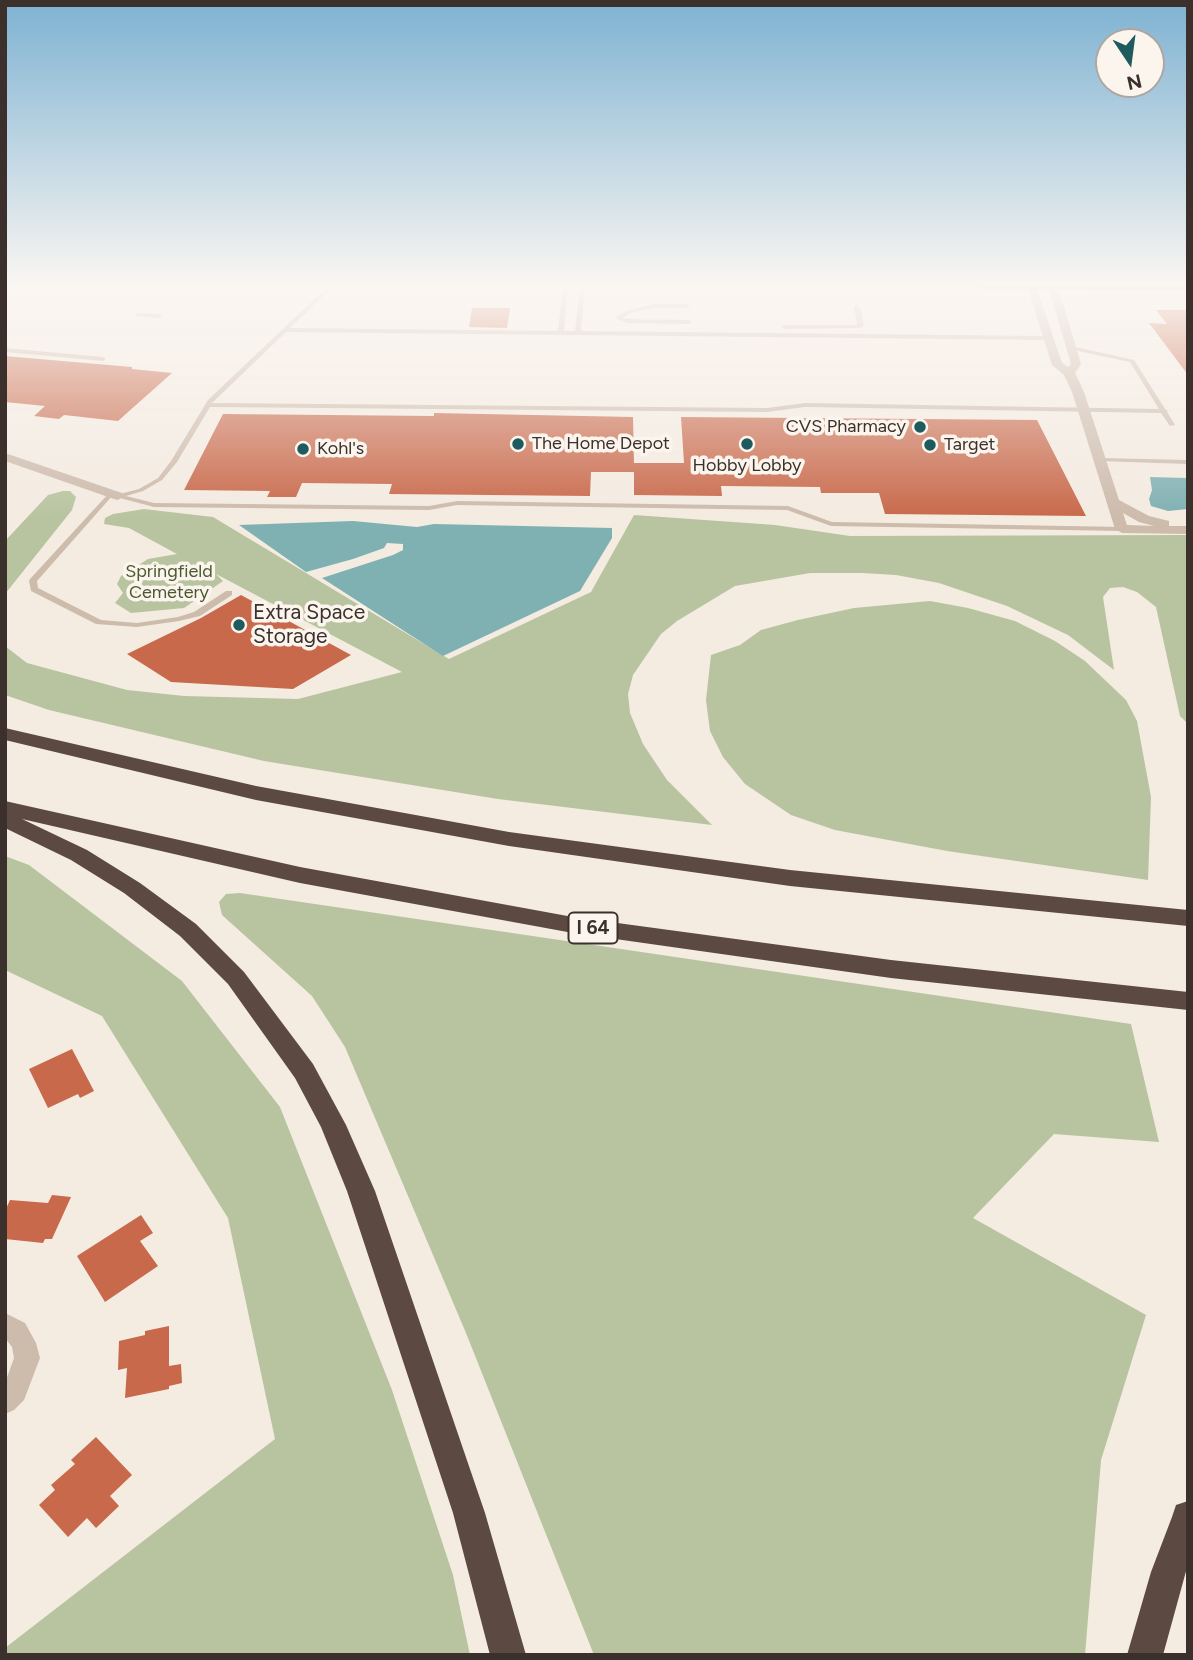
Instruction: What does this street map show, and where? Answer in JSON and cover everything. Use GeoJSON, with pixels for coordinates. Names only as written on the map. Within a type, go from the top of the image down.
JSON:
{"type":"FeatureCollection","features":[{"type":"Feature","properties":{"kind":"highway"},"geometry":{"type":"LineString","coordinates":[[5,734],[256,793],[509,839],[790,878],[1182,917]]}},
{"type":"Feature","properties":{"kind":"highway","name":"I 64"},"geometry":{"type":"LineString","coordinates":[[5,808],[300,875],[573,925],[878,967],[1188,1001]]}},
{"type":"Feature","properties":{"kind":"highway"},"geometry":{"type":"LineString","coordinates":[[5,819],[79,855],[132,888],[188,930],[236,978],[304,1071],[333,1125],[361,1191],[469,1513],[509,1655]]}},
{"type":"Feature","properties":{"kind":"highway"},"geometry":{"type":"LineString","coordinates":[[1145,1655],[1168,1572],[1188,1517]]}},
{"type":"Feature","properties":{"kind":"street"},"geometry":{"type":"LineString","coordinates":[[1056,363],[1069,373],[1085,410],[1122,529],[1188,529]]}},
{"type":"Feature","properties":{"kind":"street"},"geometry":{"type":"LineString","coordinates":[[1069,373],[1076,363]]}},
{"type":"Feature","properties":{"kind":"street"},"geometry":{"type":"LineString","coordinates":[[5,457],[48,469],[115,495]]}},
{"type":"Feature","properties":{"kind":"street"},"geometry":{"type":"LineString","coordinates":[[1115,503],[1144,519],[1188,529]]}},
{"type":"Feature","properties":{"kind":"street"},"geometry":{"type":"LineString","coordinates":[[5,1325],[16,1331],[24,1343],[27,1358],[15,1391],[5,1401]]}},
{"type":"Feature","properties":{"kind":"lane"},"geometry":{"type":"LineString","coordinates":[[229,593],[197,614],[137,625],[99,622],[34,589],[33,581],[115,495],[141,490],[160,480],[208,405],[247,363]]}},
{"type":"Feature","properties":{"kind":"lane"},"geometry":{"type":"LineString","coordinates":[[1134,363],[1172,425]]}},
{"type":"Feature","properties":{"kind":"lane"},"geometry":{"type":"LineString","coordinates":[[208,405],[767,410],[805,405],[1165,411]]}},
{"type":"Feature","properties":{"kind":"lane"},"geometry":{"type":"LineString","coordinates":[[1101,460],[1188,462]]}},
{"type":"Feature","properties":{"kind":"lane"},"geometry":{"type":"LineString","coordinates":[[115,495],[154,505],[429,508],[457,503],[788,508],[831,524],[1122,529]]}},
{"type":"Feature","properties":{"kind":"green space"},"geometry":{"type":"Polygon","coordinates":[[[70,491],[76,497],[72,510],[5,594],[5,541],[48,495],[70,491]]]}},
{"type":"Feature","properties":{"kind":"green space","name":"Springfield Cemetery"},"geometry":{"type":"Polygon","coordinates":[[[144,509],[213,517],[449,659],[591,592],[634,515],[775,525],[850,536],[1188,535],[1188,724],[1180,716],[1156,607],[1137,592],[1123,587],[1110,588],[1103,597],[1114,670],[1068,635],[1007,606],[939,583],[896,575],[863,573],[810,573],[735,586],[677,621],[661,634],[633,675],[628,694],[630,713],[643,744],[667,780],[712,825],[498,799],[264,761],[49,710],[5,695],[5,646],[27,663],[127,690],[184,696],[298,699],[402,672],[216,574],[223,581],[184,608],[131,613],[115,603],[123,593],[117,584],[121,576],[148,559],[177,554],[129,528],[104,524],[105,518],[113,514],[144,509]]]}},
{"type":"Feature","properties":{"kind":"green space"},"geometry":{"type":"Polygon","coordinates":[[[930,601],[1015,621],[1055,641],[1085,661],[1126,700],[1137,721],[1151,797],[1148,880],[947,851],[835,830],[791,815],[745,784],[723,757],[710,731],[706,700],[711,655],[740,645],[761,630],[798,620],[854,608],[930,601]]]}},
{"type":"Feature","properties":{"kind":"green space"},"geometry":{"type":"Polygon","coordinates":[[[5,856],[29,865],[182,981],[280,1107],[392,1390],[453,1575],[470,1655],[5,1655],[5,1648],[275,1439],[228,1218],[102,1016],[5,970],[5,856]]]}},
{"type":"Feature","properties":{"kind":"green space"},"geometry":{"type":"Polygon","coordinates":[[[240,893],[1131,1024],[1159,1142],[1054,1134],[973,1218],[1146,1315],[1101,1460],[1085,1655],[594,1655],[466,1333],[345,1047],[312,996],[222,915],[219,902],[226,894],[240,893]]]}},
{"type":"Feature","properties":{"kind":"water"},"geometry":{"type":"Polygon","coordinates":[[[1150,477],[1188,478],[1188,509],[1168,511],[1151,506],[1150,477]]]}},
{"type":"Feature","properties":{"kind":"water"},"geometry":{"type":"Polygon","coordinates":[[[353,521],[417,527],[434,524],[612,528],[612,538],[580,591],[443,656],[322,578],[393,555],[403,550],[403,544],[387,543],[384,548],[306,572],[239,525],[353,521]]]}},
{"type":"Feature","properties":{"kind":"building"},"geometry":{"type":"Polygon","coordinates":[[[5,363],[91,363],[172,373],[118,421],[64,415],[59,419],[34,416],[45,406],[5,402],[5,363]]]}},
{"type":"Feature","properties":{"kind":"building"},"geometry":{"type":"Polygon","coordinates":[[[1179,363],[1188,363],[1188,375],[1179,363]]]}},
{"type":"Feature","properties":{"kind":"building"},"geometry":{"type":"Polygon","coordinates":[[[434,413],[633,417],[634,463],[684,463],[681,417],[1037,420],[1086,516],[885,514],[879,493],[821,493],[820,487],[721,486],[722,496],[634,495],[634,472],[591,472],[590,496],[389,494],[392,484],[302,483],[296,497],[267,497],[270,491],[184,490],[223,414],[434,416],[434,413]]]}},
{"type":"Feature","properties":{"kind":"building","name":"Extra Space Storage"},"geometry":{"type":"Polygon","coordinates":[[[241,595],[351,655],[293,689],[171,682],[127,654],[201,618],[241,595]]]}},
{"type":"Feature","properties":{"kind":"building"},"geometry":{"type":"Polygon","coordinates":[[[72,1049],[94,1091],[80,1098],[78,1094],[48,1108],[29,1069],[72,1049]]]}},
{"type":"Feature","properties":{"kind":"building"},"geometry":{"type":"Polygon","coordinates":[[[52,1195],[71,1197],[52,1239],[45,1239],[43,1243],[5,1239],[5,1211],[10,1200],[48,1203],[52,1195]]]}},
{"type":"Feature","properties":{"kind":"building"},"geometry":{"type":"Polygon","coordinates":[[[141,1215],[153,1233],[140,1241],[158,1266],[105,1302],[77,1256],[141,1215]]]}},
{"type":"Feature","properties":{"kind":"building"},"geometry":{"type":"Polygon","coordinates":[[[169,1326],[169,1366],[181,1364],[182,1383],[169,1386],[169,1389],[125,1398],[127,1368],[118,1370],[119,1341],[145,1335],[145,1331],[169,1326]]]}},
{"type":"Feature","properties":{"kind":"building"},"geometry":{"type":"Polygon","coordinates":[[[96,1437],[132,1475],[110,1496],[119,1506],[96,1528],[87,1518],[68,1537],[39,1505],[55,1490],[51,1485],[75,1464],[71,1460],[96,1437]]]}},
{"type":"Feature","properties":{"kind":"place","name":"CVS Pharmacy"},"geometry":{"type":"Point","coordinates":[920,427]}},
{"type":"Feature","properties":{"kind":"place","name":"The Home Depot"},"geometry":{"type":"Point","coordinates":[518,444]}},
{"type":"Feature","properties":{"kind":"place","name":"Hobby Lobby"},"geometry":{"type":"Point","coordinates":[747,444]}},
{"type":"Feature","properties":{"kind":"place","name":"Target"},"geometry":{"type":"Point","coordinates":[930,445]}},
{"type":"Feature","properties":{"kind":"place","name":"Kohl's"},"geometry":{"type":"Point","coordinates":[303,449]}},
{"type":"Feature","properties":{"kind":"place","name":"Extra Space Storage"},"geometry":{"type":"Point","coordinates":[239,625]}}]}
